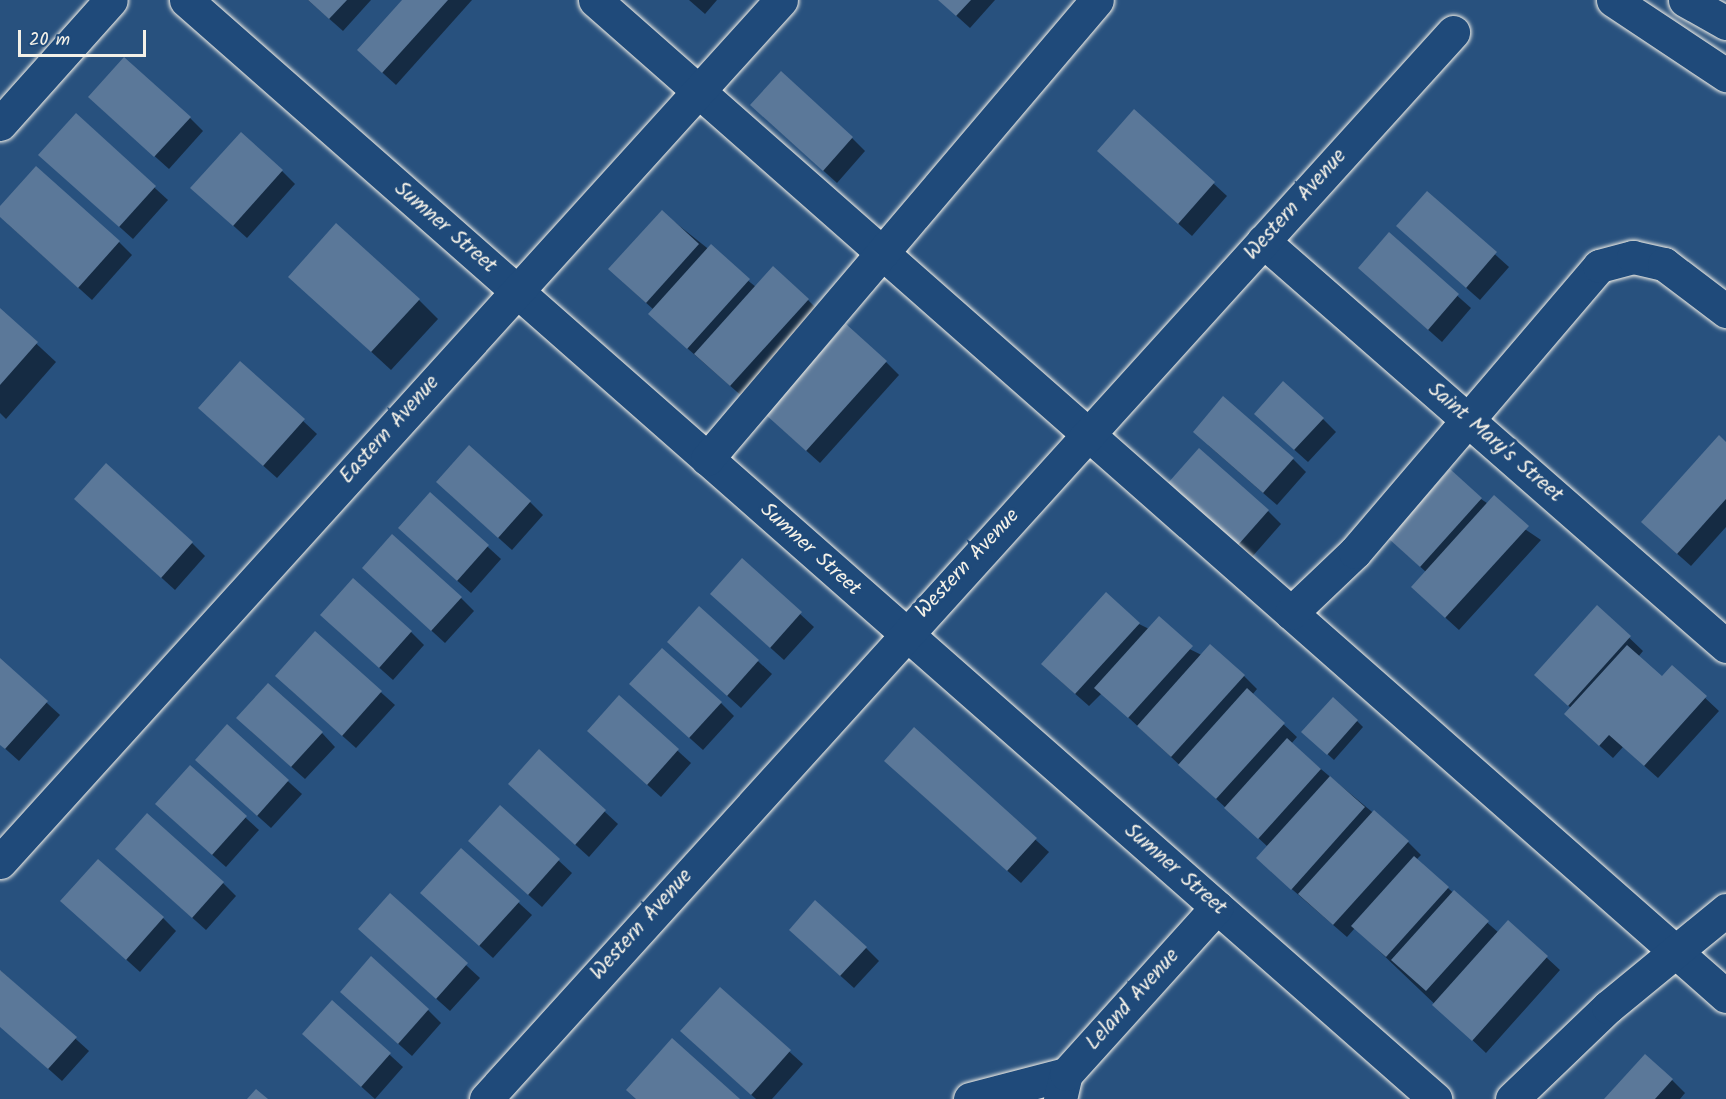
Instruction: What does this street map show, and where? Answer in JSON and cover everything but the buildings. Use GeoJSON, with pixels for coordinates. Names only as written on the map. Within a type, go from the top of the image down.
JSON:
{"type":"FeatureCollection","features":[{"type":"Feature","properties":{"kind":"main road"},"geometry":{"type":"LineString","coordinates":[[0,124],[111,0]]}},
{"type":"Feature","properties":{"kind":"main road","name":"Sumner Street"},"geometry":{"type":"LineString","coordinates":[[186,0],[1435,1099]]}},
{"type":"Feature","properties":{"kind":"main road"},"geometry":{"type":"LineString","coordinates":[[595,0],[1726,996]]}},
{"type":"Feature","properties":{"kind":"main road","name":"Eastern Avenue"},"geometry":{"type":"LineString","coordinates":[[0,861],[781,0]]}},
{"type":"Feature","properties":{"kind":"main road"},"geometry":{"type":"LineString","coordinates":[[707,459],[1097,0]]}},
{"type":"Feature","properties":{"kind":"main road"},"geometry":{"type":"LineString","coordinates":[[1613,0],[1726,75]]}},
{"type":"Feature","properties":{"kind":"main road"},"geometry":{"type":"LineString","coordinates":[[1685,0],[1726,23]]}},
{"type":"Feature","properties":{"kind":"main road","name":"Western Avenue"},"geometry":{"type":"LineString","coordinates":[[486,1099],[904,632],[1453,32]]}},
{"type":"Feature","properties":{"kind":"main road","name":"Saint Mary's Street"},"geometry":{"type":"LineString","coordinates":[[1263,241],[1726,646]]}},
{"type":"Feature","properties":{"kind":"main road"},"geometry":{"type":"LineString","coordinates":[[1291,613],[1354,552],[1470,422],[1599,266],[1633,257],[1664,264],[1726,311]]}},
{"type":"Feature","properties":{"kind":"main road","name":"Leland Avenue"},"geometry":{"type":"LineString","coordinates":[[1063,1087],[1217,907]]}},
{"type":"Feature","properties":{"kind":"main road"},"geometry":{"type":"LineString","coordinates":[[1512,1099],[1608,1007],[1726,910]]}},
{"type":"Feature","properties":{"kind":"main road"},"geometry":{"type":"LineString","coordinates":[[970,1099],[1063,1087]]}}]}
